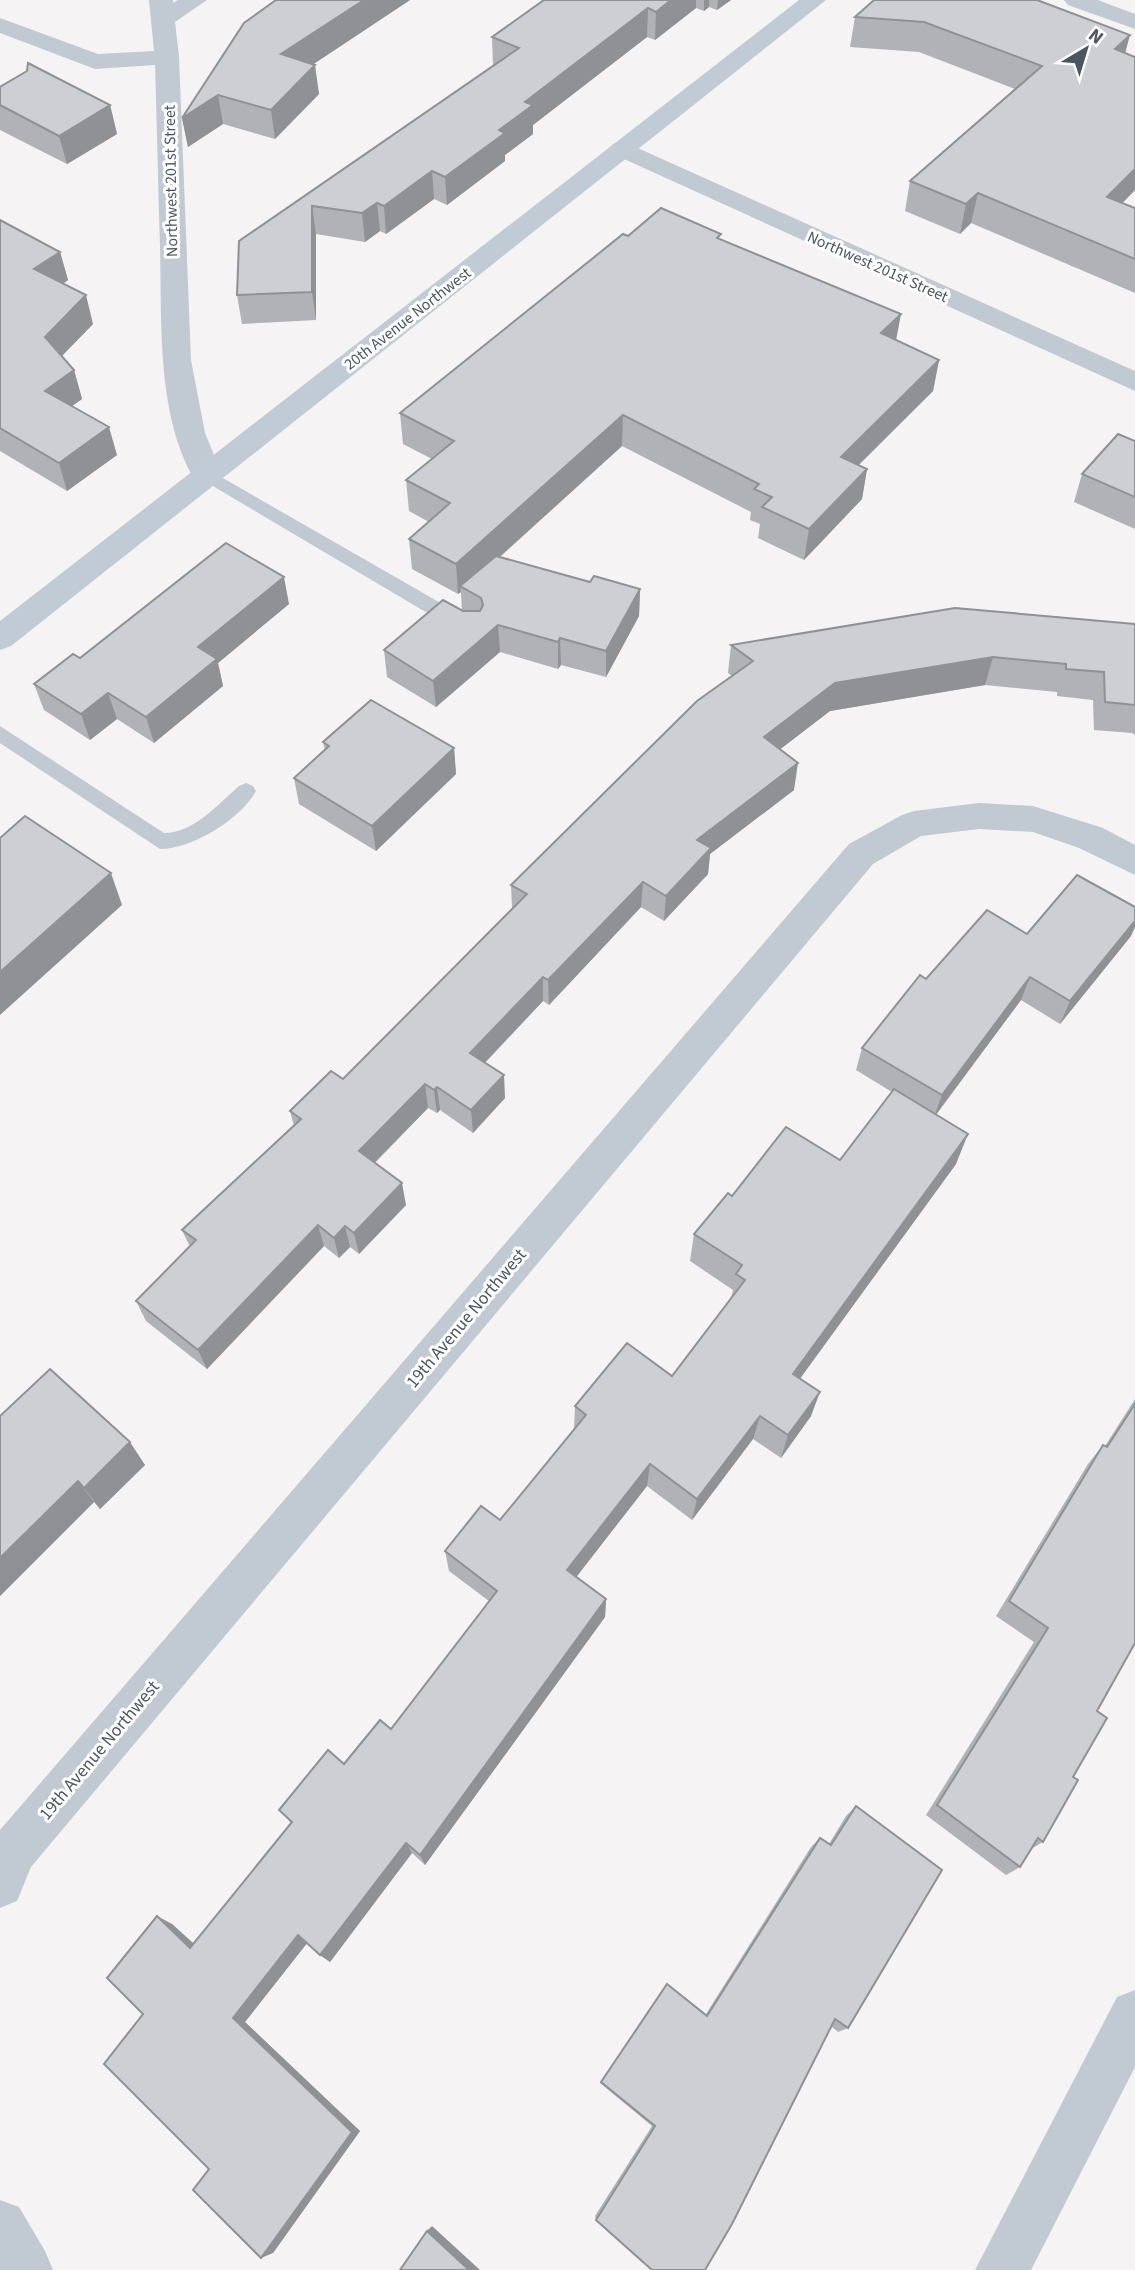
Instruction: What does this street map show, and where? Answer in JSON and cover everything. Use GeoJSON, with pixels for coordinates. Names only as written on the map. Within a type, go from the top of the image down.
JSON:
{"type":"FeatureCollection","features":[{"type":"Feature","properties":{"kind":"street"},"geometry":{"type":"LineString","coordinates":[[162,9],[195,0]]}},
{"type":"Feature","properties":{"kind":"street","name":"20th Avenue Northwest"},"geometry":{"type":"LineString","coordinates":[[0,638],[814,0]]}},
{"type":"Feature","properties":{"kind":"street"},"geometry":{"type":"LineString","coordinates":[[1076,0],[1135,22]]}},
{"type":"Feature","properties":{"kind":"street","name":"Northwest 201st Street"},"geometry":{"type":"LineString","coordinates":[[162,9],[167,57],[177,360],[190,433],[207,475]]}},
{"type":"Feature","properties":{"kind":"street"},"geometry":{"type":"LineString","coordinates":[[0,25],[95,62],[167,57]]}},
{"type":"Feature","properties":{"kind":"street","name":"Northwest 201st Street"},"geometry":{"type":"LineString","coordinates":[[621,149],[1135,382]]}},
{"type":"Feature","properties":{"kind":"street","name":"19th Avenue Northwest"},"geometry":{"type":"LineString","coordinates":[[0,1884],[13,1851],[861,854],[914,824],[979,816],[1032,819],[1091,838],[1135,861]]}},
{"type":"Feature","properties":{"kind":"street"},"geometry":{"type":"LineString","coordinates":[[1002,2270],[1135,2015]]}},
{"type":"Feature","properties":{"kind":"street"},"geometry":{"type":"LineString","coordinates":[[0,2226],[26,2270]]}},
{"type":"Feature","properties":{"kind":"lane"},"geometry":{"type":"LineString","coordinates":[[207,475],[473,631]]}},
{"type":"Feature","properties":{"kind":"lane"},"geometry":{"type":"LineString","coordinates":[[0,733],[160,841],[173,843],[188,839],[246,791]]}},
{"type":"Feature","properties":{"kind":"building"},"geometry":{"type":"Polygon","coordinates":[[[276,0],[364,0],[281,54],[315,65],[271,110],[218,95],[182,118],[244,23],[276,0]]]}},
{"type":"Feature","properties":{"kind":"building"},"geometry":{"type":"Polygon","coordinates":[[[544,0],[671,0],[656,12],[648,8],[525,102],[533,105],[499,130],[505,133],[445,177],[432,171],[384,206],[377,203],[362,213],[312,206],[312,292],[237,295],[239,241],[519,48],[492,37],[544,0]]]}},
{"type":"Feature","properties":{"kind":"building"},"geometry":{"type":"Polygon","coordinates":[[[874,0],[1037,0],[1130,35],[1115,49],[1135,57],[1135,169],[1107,197],[1135,208],[1135,259],[978,193],[966,204],[910,181],[1042,66],[924,22],[855,17],[874,0]]]}},
{"type":"Feature","properties":{"kind":"building"},"geometry":{"type":"Polygon","coordinates":[[[28,63],[110,105],[59,136],[0,105],[0,87],[27,71],[28,63]]]}},
{"type":"Feature","properties":{"kind":"building"},"geometry":{"type":"Polygon","coordinates":[[[661,208],[721,234],[717,238],[901,314],[881,333],[939,360],[841,457],[867,469],[809,529],[762,507],[772,497],[754,489],[759,484],[623,415],[456,564],[409,539],[450,503],[406,480],[454,441],[400,413],[623,234],[628,236],[661,208]]]}},
{"type":"Feature","properties":{"kind":"building"},"geometry":{"type":"Polygon","coordinates":[[[0,220],[60,252],[34,269],[86,295],[45,337],[74,370],[45,391],[109,427],[59,463],[0,428],[0,220]]]}},
{"type":"Feature","properties":{"kind":"building"},"geometry":{"type":"Polygon","coordinates":[[[1118,434],[1135,441],[1135,497],[1082,474],[1118,434]]]}},
{"type":"Feature","properties":{"kind":"building"},"geometry":{"type":"Polygon","coordinates":[[[226,543],[284,577],[198,647],[217,659],[146,717],[108,693],[81,714],[34,684],[73,654],[80,658],[226,543]]]}},
{"type":"Feature","properties":{"kind":"building"},"geometry":{"type":"Polygon","coordinates":[[[496,556],[590,582],[594,576],[640,589],[606,651],[560,638],[558,642],[498,625],[433,681],[384,650],[443,600],[463,611],[480,611],[483,605],[481,598],[460,586],[496,556]]]}},
{"type":"Feature","properties":{"kind":"building"},"geometry":{"type":"Polygon","coordinates":[[[955,608],[1135,624],[1135,705],[1105,702],[1104,672],[1066,669],[1066,664],[993,657],[835,683],[764,737],[798,763],[697,840],[711,848],[666,896],[643,882],[548,980],[543,977],[470,1053],[504,1075],[471,1110],[437,1087],[434,1090],[425,1084],[359,1151],[402,1183],[354,1233],[345,1226],[334,1238],[318,1225],[198,1350],[136,1301],[196,1240],[182,1230],[301,1119],[290,1111],[331,1071],[343,1079],[527,894],[511,885],[697,701],[753,661],[731,645],[955,608]]]}},
{"type":"Feature","properties":{"kind":"building"},"geometry":{"type":"Polygon","coordinates":[[[371,700],[454,748],[372,826],[294,778],[329,746],[323,742],[371,700]]]}},
{"type":"Feature","properties":{"kind":"building"},"geometry":{"type":"Polygon","coordinates":[[[25,816],[111,873],[0,972],[0,838],[25,816]]]}},
{"type":"Feature","properties":{"kind":"building"},"geometry":{"type":"Polygon","coordinates":[[[1077,875],[1135,907],[1135,921],[1070,1001],[1030,977],[942,1095],[862,1048],[920,975],[926,979],[987,910],[1027,934],[1077,875]]]}},
{"type":"Feature","properties":{"kind":"building"},"geometry":{"type":"Polygon","coordinates":[[[894,1089],[968,1134],[793,1374],[820,1392],[788,1435],[760,1416],[697,1499],[650,1464],[567,1570],[606,1599],[420,1855],[406,1843],[320,1955],[298,1935],[233,2018],[352,2132],[261,2258],[193,2190],[209,2169],[104,2064],[143,2014],[107,1978],[157,1916],[190,1948],[292,1822],[279,1810],[328,1750],[344,1764],[380,1720],[391,1729],[497,1591],[445,1551],[481,1506],[500,1520],[586,1415],[575,1406],[627,1343],[672,1376],[745,1280],[736,1274],[742,1265],[694,1234],[728,1193],[732,1196],[786,1127],[840,1160],[894,1089]]]}},
{"type":"Feature","properties":{"kind":"building"},"geometry":{"type":"Polygon","coordinates":[[[50,1369],[130,1442],[84,1488],[78,1481],[0,1558],[0,1416],[50,1369]]]}},
{"type":"Feature","properties":{"kind":"building"},"geometry":{"type":"Polygon","coordinates":[[[1135,1404],[1135,1643],[1097,1711],[1107,1718],[1073,1777],[1078,1780],[1043,1842],[1038,1838],[1020,1867],[937,1805],[1048,1628],[1009,1601],[1103,1445],[1107,1447],[1135,1404]]]}},
{"type":"Feature","properties":{"kind":"building"},"geometry":{"type":"Polygon","coordinates":[[[856,1806],[942,1870],[848,2028],[835,2019],[732,2224],[705,2270],[652,2270],[596,2220],[655,2126],[601,2082],[667,1984],[707,2016],[820,1838],[831,1845],[856,1806]]]}},
{"type":"Feature","properties":{"kind":"building"},"geometry":{"type":"Polygon","coordinates":[[[427,2231],[469,2270],[400,2270],[427,2231]]]}}]}
